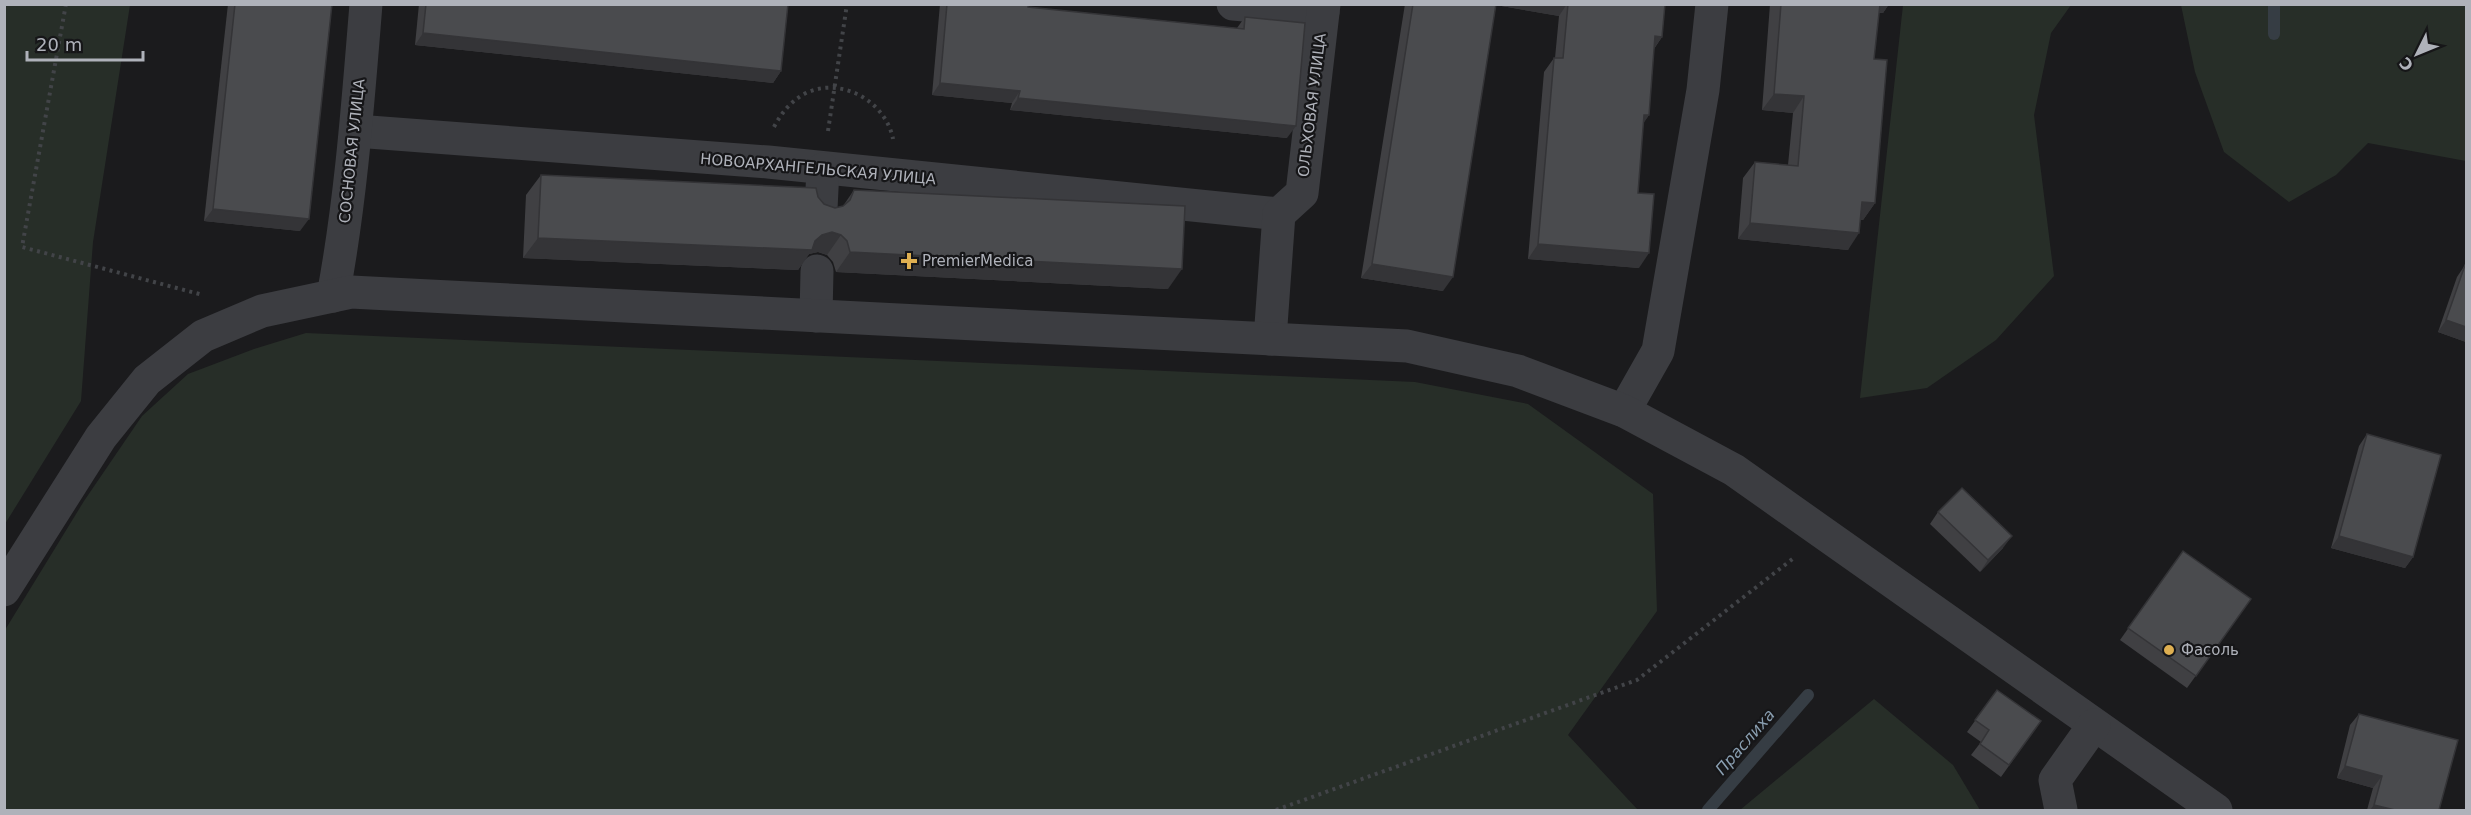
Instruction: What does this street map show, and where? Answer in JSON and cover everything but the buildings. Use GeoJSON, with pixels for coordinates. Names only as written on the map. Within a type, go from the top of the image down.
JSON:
{"type":"FeatureCollection","features":[{"type":"Feature","properties":{"kind":"street","name":"СОСНОВАЯ УЛИЦА"},"geometry":{"type":"LineString","coordinates":[[333,296],[341,255],[356,131],[366,4]]}},
{"type":"Feature","properties":{"kind":"street"},"geometry":{"type":"LineString","coordinates":[[1233,4],[1324,8]]}},
{"type":"Feature","properties":{"kind":"street"},"geometry":{"type":"LineString","coordinates":[[1624,411],[1658,351],[1703,90],[1712,4]]}},
{"type":"Feature","properties":{"kind":"street","name":"ОЛЬХОВАЯ УЛИЦА"},"geometry":{"type":"LineString","coordinates":[[1280,214],[1302,193],[1324,8]]}},
{"type":"Feature","properties":{"kind":"street","name":"НОВОАРХАНГЕЛЬСКАЯ УЛИЦА"},"geometry":{"type":"LineString","coordinates":[[356,131],[768,162],[1280,214]]}},
{"type":"Feature","properties":{"kind":"street"},"geometry":{"type":"LineString","coordinates":[[821,209],[823,169]]}},
{"type":"Feature","properties":{"kind":"street"},"geometry":{"type":"LineString","coordinates":[[1270,339],[1280,214]]}},
{"type":"Feature","properties":{"kind":"street"},"geometry":{"type":"LineString","coordinates":[[816,316],[818,271]]}},
{"type":"Feature","properties":{"kind":"street"},"geometry":{"type":"LineString","coordinates":[[4,590],[101,437],[147,380],[203,336],[262,311],[351,292],[1407,346],[1518,371],[1624,411],[1734,470],[2216,810]]}},
{"type":"Feature","properties":{"kind":"street"},"geometry":{"type":"LineString","coordinates":[[2061,810],[2055,780],[2094,725]]}},
{"type":"Feature","properties":{"kind":"path"},"geometry":{"type":"LineString","coordinates":[[66,4],[22,247],[208,297]]}},
{"type":"Feature","properties":{"kind":"path"},"geometry":{"type":"LineString","coordinates":[[823,169],[847,4]]}},
{"type":"Feature","properties":{"kind":"path"},"geometry":{"type":"LineString","coordinates":[[768,162],[770,134],[784,109],[807,93],[835,88],[858,94],[878,108],[891,128],[896,152],[891,175]]}},
{"type":"Feature","properties":{"kind":"path"},"geometry":{"type":"LineString","coordinates":[[1276,810],[1637,680],[1824,535]]}},
{"type":"Feature","properties":{"kind":"shaded area"},"geometry":{"type":"Polygon","coordinates":[[[5,4],[130,5],[93,242],[81,401],[5,524],[5,4]]]}},
{"type":"Feature","properties":{"kind":"shaded area"},"geometry":{"type":"Polygon","coordinates":[[[1903,5],[2071,5],[2051,33],[2034,115],[2054,276],[1996,340],[1927,388],[1860,398],[1903,5]]]}},
{"type":"Feature","properties":{"kind":"shaded area"},"geometry":{"type":"Polygon","coordinates":[[[2181,5],[2466,5],[2466,161],[2368,143],[2336,175],[2289,202],[2224,152],[2195,72],[2181,5]]]}},
{"type":"Feature","properties":{"kind":"shaded area"},"geometry":{"type":"Polygon","coordinates":[[[306,333],[1415,382],[1528,404],[1653,494],[1657,611],[1568,735],[1638,810],[5,810],[5,630],[84,501],[142,416],[188,374],[254,349],[306,333]]]}},
{"type":"Feature","properties":{"kind":"shaded area"},"geometry":{"type":"Polygon","coordinates":[[[1874,699],[1953,765],[1980,810],[1740,810],[1874,699]]]}},
{"type":"Feature","properties":{"kind":"waterway","name":"Праслиха"},"geometry":{"type":"LineString","coordinates":[[2274,4],[2274,34]]}},
{"type":"Feature","properties":{"kind":"waterway","name":"Праслиха"},"geometry":{"type":"LineString","coordinates":[[1708,810],[1808,695]]}},
{"type":"Feature","properties":{"kind":"place","name":"PremierMedica"},"geometry":{"type":"Point","coordinates":[909,261]}},
{"type":"Feature","properties":{"kind":"place","name":"Фасоль"},"geometry":{"type":"Point","coordinates":[2169,650]}}]}
